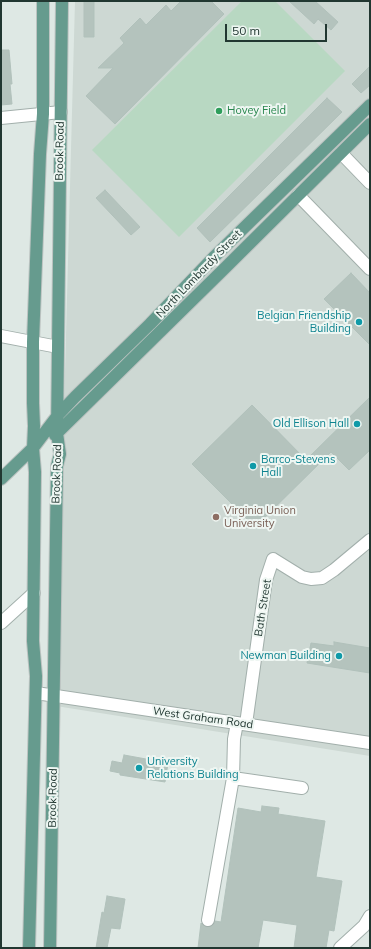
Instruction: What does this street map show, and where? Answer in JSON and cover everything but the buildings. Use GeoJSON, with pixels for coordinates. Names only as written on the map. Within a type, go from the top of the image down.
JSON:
{"type":"FeatureCollection","features":[{"type":"Feature","properties":{"kind":"main road","name":"Brook Road"},"geometry":{"type":"LineString","coordinates":[[29,948],[36,693],[33,641],[35,472],[33,448],[33,342],[40,154],[43,114],[43,1]]}},
{"type":"Feature","properties":{"kind":"main road","name":"Brook Road"},"geometry":{"type":"LineString","coordinates":[[50,948],[57,466],[60,454],[57,433],[62,1]]}},
{"type":"Feature","properties":{"kind":"main road","name":"North Lombardy Street"},"geometry":{"type":"LineString","coordinates":[[1,479],[33,448],[58,415],[150,324],[215,256],[370,105]]}},
{"type":"Feature","properties":{"kind":"main road","name":"North Lombardy Street"},"geometry":{"type":"LineString","coordinates":[[33,448],[57,433],[370,124]]}},
{"type":"Feature","properties":{"kind":"street"},"geometry":{"type":"LineString","coordinates":[[1,118],[61,112]]}},
{"type":"Feature","properties":{"kind":"street"},"geometry":{"type":"LineString","coordinates":[[341,153],[370,183]]}},
{"type":"Feature","properties":{"kind":"street"},"geometry":{"type":"LineString","coordinates":[[298,195],[370,269]]}},
{"type":"Feature","properties":{"kind":"street"},"geometry":{"type":"LineString","coordinates":[[1,336],[58,346]]}},
{"type":"Feature","properties":{"kind":"street","name":"Bath Street"},"geometry":{"type":"LineString","coordinates":[[242,723],[266,580],[273,559],[302,577],[310,579],[322,578],[370,540]]}},
{"type":"Feature","properties":{"kind":"street"},"geometry":{"type":"LineString","coordinates":[[3,616],[34,593]]}},
{"type":"Feature","properties":{"kind":"street","name":"West Graham Road"},"geometry":{"type":"LineString","coordinates":[[36,693],[370,743]]}},
{"type":"Feature","properties":{"kind":"street"},"geometry":{"type":"LineString","coordinates":[[208,920],[233,778],[234,739],[242,723]]}},
{"type":"Feature","properties":{"kind":"street"},"geometry":{"type":"LineString","coordinates":[[233,778],[302,788]]}},
{"type":"Feature","properties":{"kind":"street"},"geometry":{"type":"LineString","coordinates":[[340,948],[364,926],[370,916]]}},
{"type":"Feature","properties":{"kind":"shaded area","name":"Virginia Union University"},"geometry":{"type":"Polygon","coordinates":[[[75,1],[370,1],[370,756],[56,706],[75,1]]]}},
{"type":"Feature","properties":{"kind":"green space","name":"Hovey Field"},"geometry":{"type":"Polygon","coordinates":[[[242,1],[275,1],[345,71],[179,237],[92,150],[242,1]]]}},
{"type":"Feature","properties":{"kind":"place","name":"Hovey Field"},"geometry":{"type":"Point","coordinates":[219,111]}},
{"type":"Feature","properties":{"kind":"place","name":"Belgian Friendship Building"},"geometry":{"type":"Point","coordinates":[359,322]}},
{"type":"Feature","properties":{"kind":"place","name":"Old Ellison Hall"},"geometry":{"type":"Point","coordinates":[357,424]}},
{"type":"Feature","properties":{"kind":"place","name":"Barco-Stevens Hall"},"geometry":{"type":"Point","coordinates":[253,466]}},
{"type":"Feature","properties":{"kind":"place","name":"Virginia Union University"},"geometry":{"type":"Point","coordinates":[216,517]}},
{"type":"Feature","properties":{"kind":"place","name":"Newman Building"},"geometry":{"type":"Point","coordinates":[339,656]}},
{"type":"Feature","properties":{"kind":"place","name":"University Relations Building"},"geometry":{"type":"Point","coordinates":[139,768]}}]}
